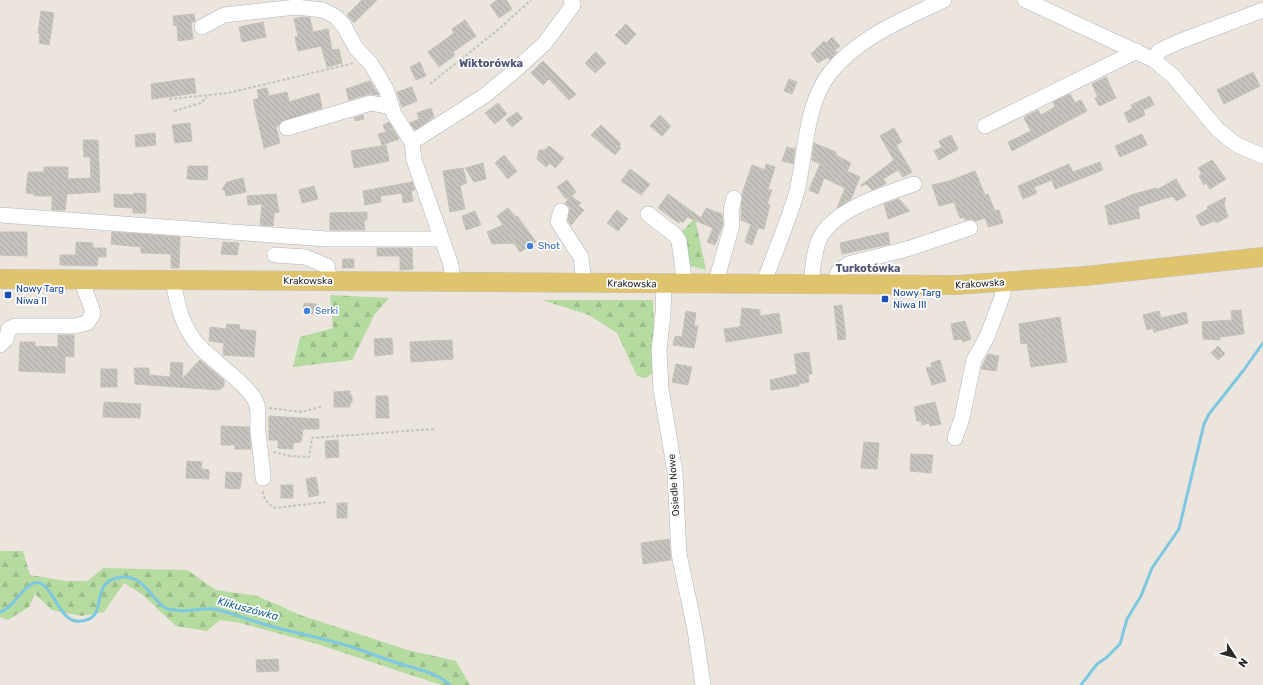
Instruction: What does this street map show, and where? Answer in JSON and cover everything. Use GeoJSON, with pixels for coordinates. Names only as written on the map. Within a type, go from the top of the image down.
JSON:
{"type":"FeatureCollection","features":[{"type":"Feature","properties":{"kind":"main road","name":"Krakowska"},"geometry":{"type":"LineString","coordinates":[[0,278],[811,286],[956,286],[1169,268],[1263,257]]}},
{"type":"Feature","properties":{"kind":"street"},"geometry":{"type":"LineString","coordinates":[[412,142],[484,96],[511,74],[545,43],[573,5],[571,0]]}},
{"type":"Feature","properties":{"kind":"street"},"geometry":{"type":"LineString","coordinates":[[765,285],[767,274],[796,192],[811,117],[820,89],[830,73],[846,56],[863,43],[898,23],[944,0]]}},
{"type":"Feature","properties":{"kind":"street"},"geometry":{"type":"LineString","coordinates":[[1025,0],[1154,60],[1173,76],[1218,130],[1238,144],[1263,156]]}},
{"type":"Feature","properties":{"kind":"street"},"geometry":{"type":"LineString","coordinates":[[202,27],[224,15],[296,7],[323,10],[336,17],[344,26],[356,48],[367,60],[386,89],[394,114],[412,142],[414,160],[440,239],[451,265],[453,282]]}},
{"type":"Feature","properties":{"kind":"street"},"geometry":{"type":"LineString","coordinates":[[1154,60],[1159,51],[1178,42],[1263,10]]}},
{"type":"Feature","properties":{"kind":"street"},"geometry":{"type":"LineString","coordinates":[[985,126],[1137,51]]}},
{"type":"Feature","properties":{"kind":"street"},"geometry":{"type":"LineString","coordinates":[[287,128],[371,104],[391,107]]}},
{"type":"Feature","properties":{"kind":"street"},"geometry":{"type":"LineString","coordinates":[[811,286],[817,245],[823,233],[831,223],[872,199],[914,184]]}},
{"type":"Feature","properties":{"kind":"street"},"geometry":{"type":"LineString","coordinates":[[715,285],[732,225],[731,211],[734,198]]}},
{"type":"Feature","properties":{"kind":"street"},"geometry":{"type":"LineString","coordinates":[[561,211],[558,222],[581,257],[584,284]]}},
{"type":"Feature","properties":{"kind":"street"},"geometry":{"type":"LineString","coordinates":[[0,214],[326,239],[440,239]]}},
{"type":"Feature","properties":{"kind":"street"},"geometry":{"type":"LineString","coordinates":[[648,214],[675,235],[679,241],[685,284]]}},
{"type":"Feature","properties":{"kind":"street"},"geometry":{"type":"LineString","coordinates":[[835,286],[838,272],[848,264],[907,249],[970,228]]}},
{"type":"Feature","properties":{"kind":"street"},"geometry":{"type":"LineString","coordinates":[[275,255],[305,257],[327,266],[330,281]]}},
{"type":"Feature","properties":{"kind":"street"},"geometry":{"type":"LineString","coordinates":[[0,345],[6,339],[9,329],[14,326],[74,326],[87,322],[93,314],[82,279]]}},
{"type":"Feature","properties":{"kind":"street"},"geometry":{"type":"LineString","coordinates":[[174,280],[176,303],[181,316],[195,341],[247,391],[257,405],[258,432],[263,478]]}},
{"type":"Feature","properties":{"kind":"street"},"geometry":{"type":"LineString","coordinates":[[955,438],[962,418],[974,360],[987,337],[998,308],[1003,294],[1003,282]]}},
{"type":"Feature","properties":{"kind":"street","name":"Osiedle Nowe"},"geometry":{"type":"LineString","coordinates":[[664,284],[663,314],[659,351],[661,389],[675,472],[679,554],[695,630],[703,685]]}},
{"type":"Feature","properties":{"kind":"path"},"geometry":{"type":"LineString","coordinates":[[430,84],[499,30],[531,0]]}},
{"type":"Feature","properties":{"kind":"path"},"geometry":{"type":"LineString","coordinates":[[169,100],[208,96],[313,74],[367,60]]}},
{"type":"Feature","properties":{"kind":"path"},"geometry":{"type":"LineString","coordinates":[[174,111],[201,103],[208,96]]}},
{"type":"Feature","properties":{"kind":"path"},"geometry":{"type":"LineString","coordinates":[[257,405],[302,412],[323,406]]}},
{"type":"Feature","properties":{"kind":"path"},"geometry":{"type":"LineString","coordinates":[[261,449],[290,456],[309,457],[312,438],[434,429]]}},
{"type":"Feature","properties":{"kind":"path"},"geometry":{"type":"LineString","coordinates":[[263,478],[264,497],[269,505],[276,508],[327,502]]}},
{"type":"Feature","properties":{"kind":"green space"},"geometry":{"type":"Polygon","coordinates":[[[695,218],[706,270],[691,266],[681,233],[695,218]]]}},
{"type":"Feature","properties":{"kind":"green space"},"geometry":{"type":"Polygon","coordinates":[[[330,295],[389,298],[375,314],[352,360],[293,367],[300,337],[333,328],[330,295]]]}},
{"type":"Feature","properties":{"kind":"green space"},"geometry":{"type":"Polygon","coordinates":[[[542,300],[653,300],[655,371],[646,378],[637,376],[617,333],[589,315],[542,300]]]}},
{"type":"Feature","properties":{"kind":"green space"},"geometry":{"type":"Polygon","coordinates":[[[0,551],[23,551],[30,575],[66,581],[88,581],[103,568],[187,570],[216,590],[257,596],[303,616],[408,650],[456,661],[470,685],[441,685],[317,644],[240,623],[220,620],[207,631],[176,626],[143,595],[124,583],[104,612],[81,616],[52,610],[35,594],[29,607],[8,620],[0,617],[0,551]]]}},
{"type":"Feature","properties":{"kind":"building"},"geometry":{"type":"Polygon","coordinates":[[[362,0],[377,0],[354,23],[347,15],[362,0]]]}},
{"type":"Feature","properties":{"kind":"building"},"geometry":{"type":"Polygon","coordinates":[[[497,0],[506,0],[512,9],[499,18],[490,5],[497,0]]]}},
{"type":"Feature","properties":{"kind":"building"},"geometry":{"type":"Polygon","coordinates":[[[41,11],[54,13],[49,45],[39,43],[40,33],[38,33],[41,11]]]}},
{"type":"Feature","properties":{"kind":"building"},"geometry":{"type":"Polygon","coordinates":[[[194,14],[195,21],[191,23],[193,39],[178,41],[177,25],[174,26],[173,16],[194,14]]]}},
{"type":"Feature","properties":{"kind":"building"},"geometry":{"type":"Polygon","coordinates":[[[302,17],[310,18],[313,32],[328,29],[332,50],[339,49],[342,63],[327,67],[321,46],[298,51],[295,37],[298,36],[294,19],[302,17]]]}},
{"type":"Feature","properties":{"kind":"building"},"geometry":{"type":"Polygon","coordinates":[[[465,20],[476,36],[453,52],[455,55],[439,67],[428,52],[454,33],[452,29],[465,20]]]}},
{"type":"Feature","properties":{"kind":"building"},"geometry":{"type":"Polygon","coordinates":[[[263,22],[266,37],[242,42],[239,27],[263,22]]]}},
{"type":"Feature","properties":{"kind":"building"},"geometry":{"type":"Polygon","coordinates":[[[626,24],[636,34],[626,45],[615,35],[626,24]]]}},
{"type":"Feature","properties":{"kind":"building"},"geometry":{"type":"Polygon","coordinates":[[[832,37],[840,46],[835,50],[837,52],[830,60],[828,57],[818,63],[811,54],[824,41],[826,43],[832,37]]]}},
{"type":"Feature","properties":{"kind":"building"},"geometry":{"type":"Polygon","coordinates":[[[596,52],[606,63],[595,73],[585,63],[596,52]]]}},
{"type":"Feature","properties":{"kind":"building"},"geometry":{"type":"Polygon","coordinates":[[[543,61],[576,94],[569,100],[549,79],[543,85],[531,73],[543,61]]]}},
{"type":"Feature","properties":{"kind":"building"},"geometry":{"type":"Polygon","coordinates":[[[420,62],[426,76],[416,80],[410,67],[420,62]]]}},
{"type":"Feature","properties":{"kind":"building"},"geometry":{"type":"Polygon","coordinates":[[[1253,72],[1260,86],[1224,104],[1217,90],[1253,72]]]}},
{"type":"Feature","properties":{"kind":"building"},"geometry":{"type":"Polygon","coordinates":[[[1106,77],[1116,98],[1099,106],[1095,98],[1098,97],[1092,84],[1106,77]]]}},
{"type":"Feature","properties":{"kind":"building"},"geometry":{"type":"Polygon","coordinates":[[[194,78],[196,93],[152,99],[151,84],[194,78]]]}},
{"type":"Feature","properties":{"kind":"building"},"geometry":{"type":"Polygon","coordinates":[[[789,79],[797,82],[792,94],[784,91],[789,79]]]}},
{"type":"Feature","properties":{"kind":"building"},"geometry":{"type":"Polygon","coordinates":[[[370,81],[379,95],[369,94],[349,100],[346,89],[370,81]]]}},
{"type":"Feature","properties":{"kind":"building"},"geometry":{"type":"Polygon","coordinates":[[[412,87],[417,101],[402,107],[397,92],[412,87]]]}},
{"type":"Feature","properties":{"kind":"building"},"geometry":{"type":"Polygon","coordinates":[[[267,88],[269,96],[287,92],[289,102],[319,93],[322,108],[281,122],[276,127],[280,143],[264,148],[253,100],[259,98],[257,90],[267,88]]]}},
{"type":"Feature","properties":{"kind":"building"},"geometry":{"type":"Polygon","coordinates":[[[1070,94],[1075,103],[1081,100],[1087,111],[1012,151],[1008,142],[1031,131],[1024,118],[1026,116],[1038,110],[1041,115],[1055,107],[1053,102],[1070,94]]]}},
{"type":"Feature","properties":{"kind":"building"},"geometry":{"type":"Polygon","coordinates":[[[1150,96],[1154,105],[1143,110],[1145,115],[1129,123],[1124,113],[1133,108],[1131,105],[1150,96]]]}},
{"type":"Feature","properties":{"kind":"building"},"geometry":{"type":"Polygon","coordinates":[[[498,103],[507,114],[495,124],[485,113],[498,103]]]}},
{"type":"Feature","properties":{"kind":"building"},"geometry":{"type":"Polygon","coordinates":[[[431,108],[434,117],[415,130],[410,123],[419,119],[417,113],[431,108]]]}},
{"type":"Feature","properties":{"kind":"building"},"geometry":{"type":"Polygon","coordinates":[[[517,112],[523,118],[512,127],[506,120],[517,112]]]}},
{"type":"Feature","properties":{"kind":"building"},"geometry":{"type":"Polygon","coordinates":[[[363,115],[364,119],[355,121],[354,118],[363,115]]]}},
{"type":"Feature","properties":{"kind":"building"},"geometry":{"type":"Polygon","coordinates":[[[660,115],[671,126],[662,136],[650,126],[660,115]]]}},
{"type":"Feature","properties":{"kind":"building"},"geometry":{"type":"Polygon","coordinates":[[[389,122],[399,139],[382,145],[378,134],[386,132],[383,125],[389,122]]]}},
{"type":"Feature","properties":{"kind":"building"},"geometry":{"type":"Polygon","coordinates":[[[190,123],[192,141],[175,143],[172,125],[190,123]]]}},
{"type":"Feature","properties":{"kind":"building"},"geometry":{"type":"Polygon","coordinates":[[[601,125],[621,144],[619,146],[621,148],[615,155],[591,135],[601,125]]]}},
{"type":"Feature","properties":{"kind":"building"},"geometry":{"type":"Polygon","coordinates":[[[894,128],[902,142],[896,145],[912,172],[903,177],[898,170],[883,179],[886,183],[885,184],[872,190],[867,184],[860,186],[894,160],[880,136],[894,128]]]}},
{"type":"Feature","properties":{"kind":"building"},"geometry":{"type":"Polygon","coordinates":[[[155,133],[156,145],[136,147],[135,135],[155,133]]]}},
{"type":"Feature","properties":{"kind":"building"},"geometry":{"type":"Polygon","coordinates":[[[1142,134],[1147,145],[1120,157],[1115,146],[1142,134]]]}},
{"type":"Feature","properties":{"kind":"building"},"geometry":{"type":"Polygon","coordinates":[[[951,135],[958,149],[939,160],[934,151],[942,147],[939,141],[951,135]]]}},
{"type":"Feature","properties":{"kind":"building"},"geometry":{"type":"Polygon","coordinates":[[[83,140],[98,140],[100,192],[67,194],[65,210],[52,210],[52,196],[34,196],[34,194],[26,193],[28,172],[44,172],[44,167],[68,167],[68,179],[91,178],[90,157],[84,157],[83,140]]]}},
{"type":"Feature","properties":{"kind":"building"},"geometry":{"type":"Polygon","coordinates":[[[814,143],[836,152],[836,155],[851,163],[847,171],[860,177],[851,199],[837,208],[845,188],[824,178],[818,194],[809,190],[820,164],[812,160],[814,143]]]}},
{"type":"Feature","properties":{"kind":"building"},"geometry":{"type":"Polygon","coordinates":[[[386,145],[389,161],[354,168],[351,151],[386,145]]]}},
{"type":"Feature","properties":{"kind":"building"},"geometry":{"type":"Polygon","coordinates":[[[549,146],[564,158],[555,168],[550,163],[546,167],[537,159],[539,150],[545,150],[549,146]]]}},
{"type":"Feature","properties":{"kind":"building"},"geometry":{"type":"Polygon","coordinates":[[[787,147],[794,149],[795,147],[793,164],[782,161],[787,147]]]}},
{"type":"Feature","properties":{"kind":"building"},"geometry":{"type":"Polygon","coordinates":[[[504,155],[517,171],[508,179],[495,163],[504,155]]]}},
{"type":"Feature","properties":{"kind":"building"},"geometry":{"type":"Polygon","coordinates":[[[1212,160],[1226,179],[1210,189],[1206,183],[1204,185],[1199,176],[1202,174],[1198,168],[1212,160]]]}},
{"type":"Feature","properties":{"kind":"building"},"geometry":{"type":"Polygon","coordinates":[[[1100,162],[1103,170],[1055,189],[1052,180],[1034,187],[1037,193],[1023,199],[1018,186],[1069,164],[1073,172],[1100,162]]]}},
{"type":"Feature","properties":{"kind":"building"},"geometry":{"type":"Polygon","coordinates":[[[483,163],[486,179],[474,182],[465,168],[483,163]]]}},
{"type":"Feature","properties":{"kind":"building"},"geometry":{"type":"Polygon","coordinates":[[[766,164],[775,167],[768,189],[772,190],[767,204],[770,205],[764,229],[758,228],[752,245],[745,242],[751,224],[741,220],[742,194],[752,165],[765,170],[766,164]]]}},
{"type":"Feature","properties":{"kind":"building"},"geometry":{"type":"Polygon","coordinates":[[[188,166],[208,166],[207,180],[187,179],[188,166]]]}},
{"type":"Feature","properties":{"kind":"building"},"geometry":{"type":"Polygon","coordinates":[[[463,168],[467,183],[460,186],[465,209],[450,212],[443,171],[463,168]]]}},
{"type":"Feature","properties":{"kind":"building"},"geometry":{"type":"Polygon","coordinates":[[[630,169],[650,184],[641,195],[621,181],[630,169]]]}},
{"type":"Feature","properties":{"kind":"building"},"geometry":{"type":"Polygon","coordinates":[[[975,171],[985,195],[988,194],[995,211],[999,210],[1003,223],[988,227],[985,218],[976,221],[971,219],[965,220],[964,217],[960,218],[954,202],[939,206],[932,185],[949,181],[975,171]]]}},
{"type":"Feature","properties":{"kind":"building"},"geometry":{"type":"Polygon","coordinates":[[[243,178],[246,192],[226,196],[225,191],[222,189],[227,182],[243,178]]]}},
{"type":"Feature","properties":{"kind":"building"},"geometry":{"type":"Polygon","coordinates":[[[1176,179],[1186,196],[1176,201],[1173,196],[1138,207],[1140,218],[1109,225],[1105,206],[1134,194],[1156,188],[1156,190],[1176,179]]]}},
{"type":"Feature","properties":{"kind":"building"},"geometry":{"type":"Polygon","coordinates":[[[567,180],[576,192],[566,199],[557,187],[567,180]]]}},
{"type":"Feature","properties":{"kind":"building"},"geometry":{"type":"Polygon","coordinates":[[[412,182],[415,190],[411,191],[413,201],[403,203],[402,193],[380,196],[381,202],[365,205],[363,191],[412,182]]]}},
{"type":"Feature","properties":{"kind":"building"},"geometry":{"type":"Polygon","coordinates":[[[314,186],[318,199],[302,203],[299,190],[314,186]]]}},
{"type":"Feature","properties":{"kind":"building"},"geometry":{"type":"Polygon","coordinates":[[[134,193],[146,194],[146,213],[133,213],[133,208],[114,207],[114,194],[134,195],[134,193]]]}},
{"type":"Feature","properties":{"kind":"building"},"geometry":{"type":"Polygon","coordinates":[[[276,194],[279,212],[274,213],[273,226],[260,225],[262,204],[248,205],[247,196],[276,194]]]}},
{"type":"Feature","properties":{"kind":"building"},"geometry":{"type":"Polygon","coordinates":[[[668,194],[701,218],[706,208],[722,214],[723,224],[715,245],[707,242],[713,228],[687,217],[683,223],[681,221],[679,223],[658,208],[668,194]]]}},
{"type":"Feature","properties":{"kind":"building"},"geometry":{"type":"Polygon","coordinates":[[[571,196],[581,203],[578,206],[584,210],[571,225],[568,220],[570,208],[565,203],[571,196]]]}},
{"type":"Feature","properties":{"kind":"building"},"geometry":{"type":"Polygon","coordinates":[[[1226,197],[1224,204],[1228,217],[1216,223],[1215,221],[1201,226],[1196,216],[1208,209],[1207,207],[1226,197]]]}},
{"type":"Feature","properties":{"kind":"building"},"geometry":{"type":"Polygon","coordinates":[[[899,199],[910,211],[888,219],[884,204],[899,199]]]}},
{"type":"Feature","properties":{"kind":"building"},"geometry":{"type":"Polygon","coordinates":[[[508,208],[516,217],[517,216],[536,242],[520,252],[514,243],[492,244],[487,232],[503,225],[497,216],[508,208]]]}},
{"type":"Feature","properties":{"kind":"building"},"geometry":{"type":"Polygon","coordinates":[[[617,210],[628,219],[618,231],[607,223],[617,210]]]}},
{"type":"Feature","properties":{"kind":"building"},"geometry":{"type":"Polygon","coordinates":[[[475,211],[481,225],[466,230],[462,216],[475,211]]]}},
{"type":"Feature","properties":{"kind":"building"},"geometry":{"type":"Polygon","coordinates":[[[367,212],[367,220],[364,220],[365,230],[330,230],[330,213],[367,212]]]}},
{"type":"Feature","properties":{"kind":"building"},"geometry":{"type":"Polygon","coordinates":[[[0,232],[27,232],[27,256],[0,255],[0,232]]]}},
{"type":"Feature","properties":{"kind":"building"},"geometry":{"type":"Polygon","coordinates":[[[112,232],[180,237],[179,268],[171,268],[171,254],[141,253],[141,247],[111,244],[112,232]]]}},
{"type":"Feature","properties":{"kind":"building"},"geometry":{"type":"Polygon","coordinates":[[[888,232],[890,244],[842,254],[840,243],[888,232]]]}},
{"type":"Feature","properties":{"kind":"building"},"geometry":{"type":"Polygon","coordinates":[[[76,242],[93,243],[93,248],[106,248],[106,257],[98,257],[97,266],[60,265],[60,255],[76,255],[76,242]]]}},
{"type":"Feature","properties":{"kind":"building"},"geometry":{"type":"Polygon","coordinates":[[[223,242],[239,243],[237,255],[221,254],[223,242]]]}},
{"type":"Feature","properties":{"kind":"building"},"geometry":{"type":"Polygon","coordinates":[[[377,248],[412,248],[413,269],[400,270],[400,256],[377,256],[377,248]]]}},
{"type":"Feature","properties":{"kind":"building"},"geometry":{"type":"Polygon","coordinates":[[[343,259],[354,259],[354,268],[342,268],[343,259]]]}},
{"type":"Feature","properties":{"kind":"building"},"geometry":{"type":"Polygon","coordinates":[[[304,303],[316,304],[315,314],[303,313],[304,303]]]}},
{"type":"Feature","properties":{"kind":"building"},"geometry":{"type":"Polygon","coordinates":[[[842,305],[846,339],[838,340],[834,306],[842,305]]]}},
{"type":"Feature","properties":{"kind":"building"},"geometry":{"type":"Polygon","coordinates":[[[742,308],[760,310],[760,316],[779,313],[782,333],[726,342],[724,329],[740,327],[742,308]]]}},
{"type":"Feature","properties":{"kind":"building"},"geometry":{"type":"Polygon","coordinates":[[[1241,310],[1244,334],[1220,337],[1220,340],[1203,339],[1202,322],[1232,320],[1231,311],[1241,310]]]}},
{"type":"Feature","properties":{"kind":"building"},"geometry":{"type":"Polygon","coordinates":[[[686,311],[696,313],[694,326],[698,326],[694,348],[673,345],[675,336],[682,337],[686,311]]]}},
{"type":"Feature","properties":{"kind":"building"},"geometry":{"type":"Polygon","coordinates":[[[1159,311],[1161,318],[1186,312],[1188,323],[1154,332],[1153,328],[1147,330],[1143,315],[1159,311]]]}},
{"type":"Feature","properties":{"kind":"building"},"geometry":{"type":"Polygon","coordinates":[[[1060,317],[1067,362],[1031,367],[1027,343],[1021,344],[1019,324],[1060,317]]]}},
{"type":"Feature","properties":{"kind":"building"},"geometry":{"type":"Polygon","coordinates":[[[965,321],[971,339],[963,342],[962,339],[954,340],[951,324],[965,321]]]}},
{"type":"Feature","properties":{"kind":"building"},"geometry":{"type":"Polygon","coordinates":[[[227,324],[240,325],[239,329],[256,331],[254,357],[223,355],[224,343],[209,341],[210,327],[226,329],[227,324]]]}},
{"type":"Feature","properties":{"kind":"building"},"geometry":{"type":"Polygon","coordinates":[[[58,335],[74,335],[74,357],[65,356],[65,373],[19,371],[20,342],[35,342],[35,346],[58,347],[58,335]]]}},
{"type":"Feature","properties":{"kind":"building"},"geometry":{"type":"Polygon","coordinates":[[[392,338],[393,354],[375,356],[374,339],[392,338]]]}},
{"type":"Feature","properties":{"kind":"building"},"geometry":{"type":"Polygon","coordinates":[[[452,340],[453,359],[411,362],[410,342],[452,340]]]}},
{"type":"Feature","properties":{"kind":"building"},"geometry":{"type":"Polygon","coordinates":[[[1218,346],[1225,354],[1218,360],[1211,353],[1218,346]]]}},
{"type":"Feature","properties":{"kind":"building"},"geometry":{"type":"Polygon","coordinates":[[[809,352],[812,374],[808,374],[809,382],[799,384],[799,386],[771,390],[770,380],[797,374],[794,354],[809,352]]]}},
{"type":"Feature","properties":{"kind":"building"},"geometry":{"type":"Polygon","coordinates":[[[988,354],[999,356],[996,371],[981,369],[988,354]]]}},
{"type":"Feature","properties":{"kind":"building"},"geometry":{"type":"Polygon","coordinates":[[[200,360],[224,380],[224,386],[219,390],[135,384],[134,368],[149,368],[149,375],[170,377],[171,362],[183,363],[182,379],[200,360]]]}},
{"type":"Feature","properties":{"kind":"building"},"geometry":{"type":"Polygon","coordinates":[[[940,360],[946,381],[932,385],[926,368],[932,367],[931,363],[940,360]]]}},
{"type":"Feature","properties":{"kind":"building"},"geometry":{"type":"Polygon","coordinates":[[[676,364],[692,367],[688,385],[672,382],[676,364]]]}},
{"type":"Feature","properties":{"kind":"building"},"geometry":{"type":"Polygon","coordinates":[[[101,369],[117,369],[117,387],[101,387],[101,369]]]}},
{"type":"Feature","properties":{"kind":"building"},"geometry":{"type":"Polygon","coordinates":[[[350,391],[350,395],[352,395],[352,403],[350,403],[350,407],[334,407],[334,392],[350,391]]]}},
{"type":"Feature","properties":{"kind":"building"},"geometry":{"type":"Polygon","coordinates":[[[376,396],[388,396],[389,418],[376,418],[376,396]]]}},
{"type":"Feature","properties":{"kind":"building"},"geometry":{"type":"Polygon","coordinates":[[[104,402],[141,404],[140,418],[103,417],[104,402]]]}},
{"type":"Feature","properties":{"kind":"building"},"geometry":{"type":"Polygon","coordinates":[[[935,402],[941,424],[930,426],[929,423],[922,425],[921,421],[917,421],[914,407],[935,402]]]}},
{"type":"Feature","properties":{"kind":"building"},"geometry":{"type":"Polygon","coordinates":[[[269,416],[319,419],[319,429],[303,429],[301,442],[293,443],[293,449],[278,448],[278,440],[269,440],[269,416]]]}},
{"type":"Feature","properties":{"kind":"building"},"geometry":{"type":"Polygon","coordinates":[[[221,426],[249,427],[251,449],[235,449],[235,445],[221,445],[221,426]]]}},
{"type":"Feature","properties":{"kind":"building"},"geometry":{"type":"Polygon","coordinates":[[[338,440],[339,457],[326,458],[325,441],[338,440]]]}},
{"type":"Feature","properties":{"kind":"building"},"geometry":{"type":"Polygon","coordinates":[[[864,442],[879,443],[877,469],[861,468],[864,442]]]}},
{"type":"Feature","properties":{"kind":"building"},"geometry":{"type":"Polygon","coordinates":[[[911,454],[933,455],[931,473],[910,471],[911,454]]]}},
{"type":"Feature","properties":{"kind":"building"},"geometry":{"type":"Polygon","coordinates":[[[187,461],[202,462],[201,469],[209,470],[209,479],[186,478],[187,461]]]}},
{"type":"Feature","properties":{"kind":"building"},"geometry":{"type":"Polygon","coordinates":[[[226,472],[242,473],[240,489],[225,488],[226,472]]]}},
{"type":"Feature","properties":{"kind":"building"},"geometry":{"type":"Polygon","coordinates":[[[316,477],[319,495],[309,497],[306,479],[316,477]]]}},
{"type":"Feature","properties":{"kind":"building"},"geometry":{"type":"Polygon","coordinates":[[[281,485],[293,485],[293,498],[281,498],[281,485]]]}},
{"type":"Feature","properties":{"kind":"building"},"geometry":{"type":"Polygon","coordinates":[[[337,503],[347,503],[347,518],[337,518],[337,503]]]}},
{"type":"Feature","properties":{"kind":"building"},"geometry":{"type":"Polygon","coordinates":[[[669,539],[671,560],[643,564],[641,543],[669,539]]]}},
{"type":"Feature","properties":{"kind":"building"},"geometry":{"type":"Polygon","coordinates":[[[278,659],[279,671],[257,672],[256,660],[278,659]]]}},
{"type":"Feature","properties":{"kind":"waterway"},"geometry":{"type":"LineString","coordinates":[[1081,685],[1097,664],[1106,658],[1120,644],[1127,619],[1141,596],[1152,568],[1179,529],[1204,424],[1209,414],[1263,343]]}},
{"type":"Feature","properties":{"kind":"waterway","name":"Klikuszówka"},"geometry":{"type":"LineString","coordinates":[[0,612],[11,605],[26,588],[37,582],[42,584],[47,589],[66,616],[72,620],[80,621],[89,619],[94,615],[97,609],[102,589],[106,583],[113,579],[124,577],[131,578],[142,584],[159,603],[168,609],[181,611],[214,609],[270,626],[349,646],[426,671],[439,677],[450,685]]}},
{"type":"Feature","properties":{"kind":"place","name":"Shot"},"geometry":{"type":"Point","coordinates":[530,246]}},
{"type":"Feature","properties":{"kind":"place","name":"Nowy Targ Niwa II"},"geometry":{"type":"Point","coordinates":[8,295]}},
{"type":"Feature","properties":{"kind":"place","name":"Nowy Targ Niwa III"},"geometry":{"type":"Point","coordinates":[885,299]}},
{"type":"Feature","properties":{"kind":"place","name":"Serki"},"geometry":{"type":"Point","coordinates":[307,311]}},
{"type":"Feature","properties":{"kind":"district","name":"Wiktorówka"},"geometry":{"type":"Point","coordinates":[491,63]}},
{"type":"Feature","properties":{"kind":"district","name":"Turkotówka"},"geometry":{"type":"Point","coordinates":[868,268]}}]}
